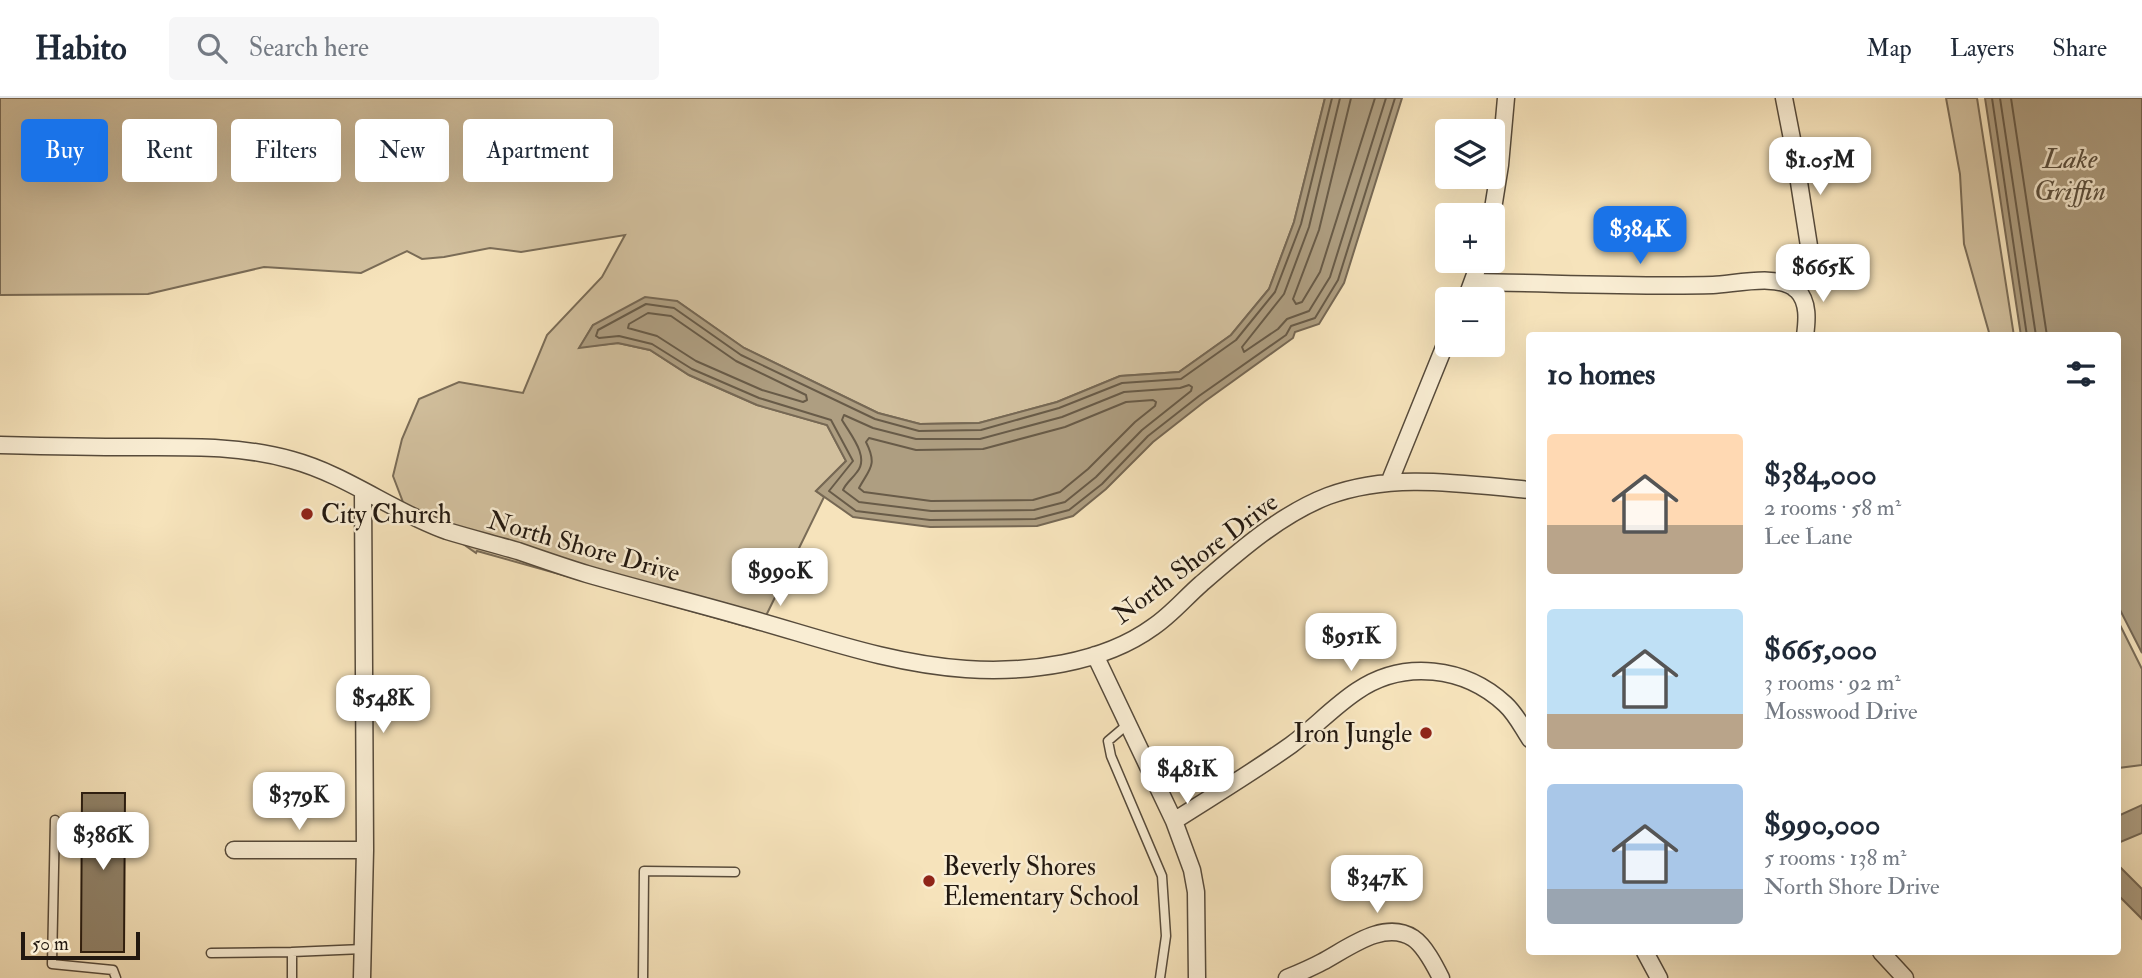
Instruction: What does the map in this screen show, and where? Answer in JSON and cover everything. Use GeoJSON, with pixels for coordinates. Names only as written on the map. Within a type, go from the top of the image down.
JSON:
{"type":"FeatureCollection","features":[{"type":"Feature","properties":{"kind":"street"},"geometry":{"type":"LineString","coordinates":[[1494,203],[1506,98]]}},
{"type":"Feature","properties":{"kind":"street"},"geometry":{"type":"LineString","coordinates":[[1784,98],[1809,246],[1809,259],[1795,289]]}},
{"type":"Feature","properties":{"kind":"street"},"geometry":{"type":"LineString","coordinates":[[1471,287],[1476,273]]}},
{"type":"Feature","properties":{"kind":"street"},"geometry":{"type":"LineString","coordinates":[[1473,282],[1715,285],[1769,281],[1795,289],[1804,302],[1805,332]]}},
{"type":"Feature","properties":{"kind":"street"},"geometry":{"type":"LineString","coordinates":[[1389,483],[1440,357]]}},
{"type":"Feature","properties":{"kind":"street","name":"North Shore Drive"},"geometry":{"type":"LineString","coordinates":[[0,445],[212,447],[257,452],[293,460],[446,530],[585,574],[869,653],[922,664],[996,670],[1049,665],[1127,643],[1150,630],[1252,542],[1302,509],[1343,491],[1389,483],[1429,481],[1526,490]]}},
{"type":"Feature","properties":{"kind":"street"},"geometry":{"type":"LineString","coordinates":[[362,978],[365,850],[363,491]]}},
{"type":"Feature","properties":{"kind":"street"},"geometry":{"type":"LineString","coordinates":[[1095,654],[1174,821],[1192,870],[1196,892],[1197,978]]}},
{"type":"Feature","properties":{"kind":"street"},"geometry":{"type":"LineString","coordinates":[[1174,821],[1291,745],[1359,690],[1391,676],[1411,671],[1430,671],[1449,673],[1468,680],[1506,705],[1526,732]]}},
{"type":"Feature","properties":{"kind":"street"},"geometry":{"type":"LineString","coordinates":[[234,850],[365,850]]}},
{"type":"Feature","properties":{"kind":"street"},"geometry":{"type":"LineString","coordinates":[[1287,978],[1364,939],[1382,933],[1397,932],[1412,937],[1419,943],[1441,978]]}},
{"type":"Feature","properties":{"kind":"street"},"geometry":{"type":"LineString","coordinates":[[1647,955],[1659,978]]}},
{"type":"Feature","properties":{"kind":"street"},"geometry":{"type":"LineString","coordinates":[[1884,955],[1905,978]]}},
{"type":"Feature","properties":{"kind":"lane"},"geometry":{"type":"LineString","coordinates":[[1128,724],[1108,741],[1111,757],[1163,876],[1166,936],[1160,978]]}},
{"type":"Feature","properties":{"kind":"lane"},"geometry":{"type":"LineString","coordinates":[[55,820],[52,964],[113,970],[116,978]]}},
{"type":"Feature","properties":{"kind":"lane"},"geometry":{"type":"LineString","coordinates":[[643,978],[643,871],[735,872]]}},
{"type":"Feature","properties":{"kind":"lane"},"geometry":{"type":"LineString","coordinates":[[211,953],[363,950]]}},
{"type":"Feature","properties":{"kind":"lane"},"geometry":{"type":"LineString","coordinates":[[292,952],[292,978]]}},
{"type":"Feature","properties":{"kind":"shaded area"},"geometry":{"type":"Polygon","coordinates":[[[0,98],[1325,98],[1294,222],[1269,289],[1231,335],[1179,372],[1120,376],[1057,402],[979,423],[920,424],[878,413],[744,348],[677,301],[593,325],[580,347],[618,343],[650,350],[689,375],[757,405],[827,425],[846,461],[816,491],[824,497],[759,630],[477,551],[476,553],[403,502],[393,476],[402,439],[419,399],[459,382],[523,393],[547,335],[602,277],[625,235],[521,252],[490,248],[422,259],[407,251],[361,273],[264,267],[148,294],[0,295],[0,98]]]}},
{"type":"Feature","properties":{"kind":"shaded area"},"geometry":{"type":"Polygon","coordinates":[[[1946,98],[1977,98],[2013,332],[1989,332],[1964,244],[1960,174],[1946,98]]]}},
{"type":"Feature","properties":{"kind":"shaded area"},"geometry":{"type":"Polygon","coordinates":[[[2121,627],[2142,669],[2142,765],[2121,768],[2121,627]]]}},
{"type":"Feature","properties":{"kind":"water"},"geometry":{"type":"Polygon","coordinates":[[[1325,98],[1402,98],[1344,283],[1319,324],[1295,332],[1293,338],[1204,402],[1153,442],[1106,489],[1073,516],[1037,526],[930,527],[853,517],[816,491],[846,461],[827,425],[757,405],[689,375],[650,350],[618,343],[579,348],[593,325],[645,297],[677,301],[744,348],[878,413],[920,424],[979,423],[1057,402],[1120,376],[1179,372],[1231,335],[1269,289],[1294,222],[1325,98]]]}},
{"type":"Feature","properties":{"kind":"water","name":"Lake Griffin"},"geometry":{"type":"Polygon","coordinates":[[[1985,98],[2142,98],[2142,653],[2121,612],[2121,332],[2020,332],[1985,98]]]}},
{"type":"Feature","properties":{"kind":"water"},"geometry":{"type":"Polygon","coordinates":[[[2142,805],[2142,833],[2121,842],[2121,815],[2142,805]]]}},
{"type":"Feature","properties":{"kind":"water"},"geometry":{"type":"Polygon","coordinates":[[[2121,868],[2142,889],[2142,919],[2121,898],[2121,868]]]}},
{"type":"Feature","properties":{"kind":"building"},"geometry":{"type":"Polygon","coordinates":[[[82,793],[125,793],[124,952],[81,952],[82,793]]]}},
{"type":"Feature","properties":{"kind":"place","name":"City Church"},"geometry":{"type":"Point","coordinates":[307,514]}},
{"type":"Feature","properties":{"kind":"place","name":"Iron Jungle"},"geometry":{"type":"Point","coordinates":[1426,733]}},
{"type":"Feature","properties":{"kind":"place","name":"Beverly Shores Elementary School"},"geometry":{"type":"Point","coordinates":[929,881]}}]}
